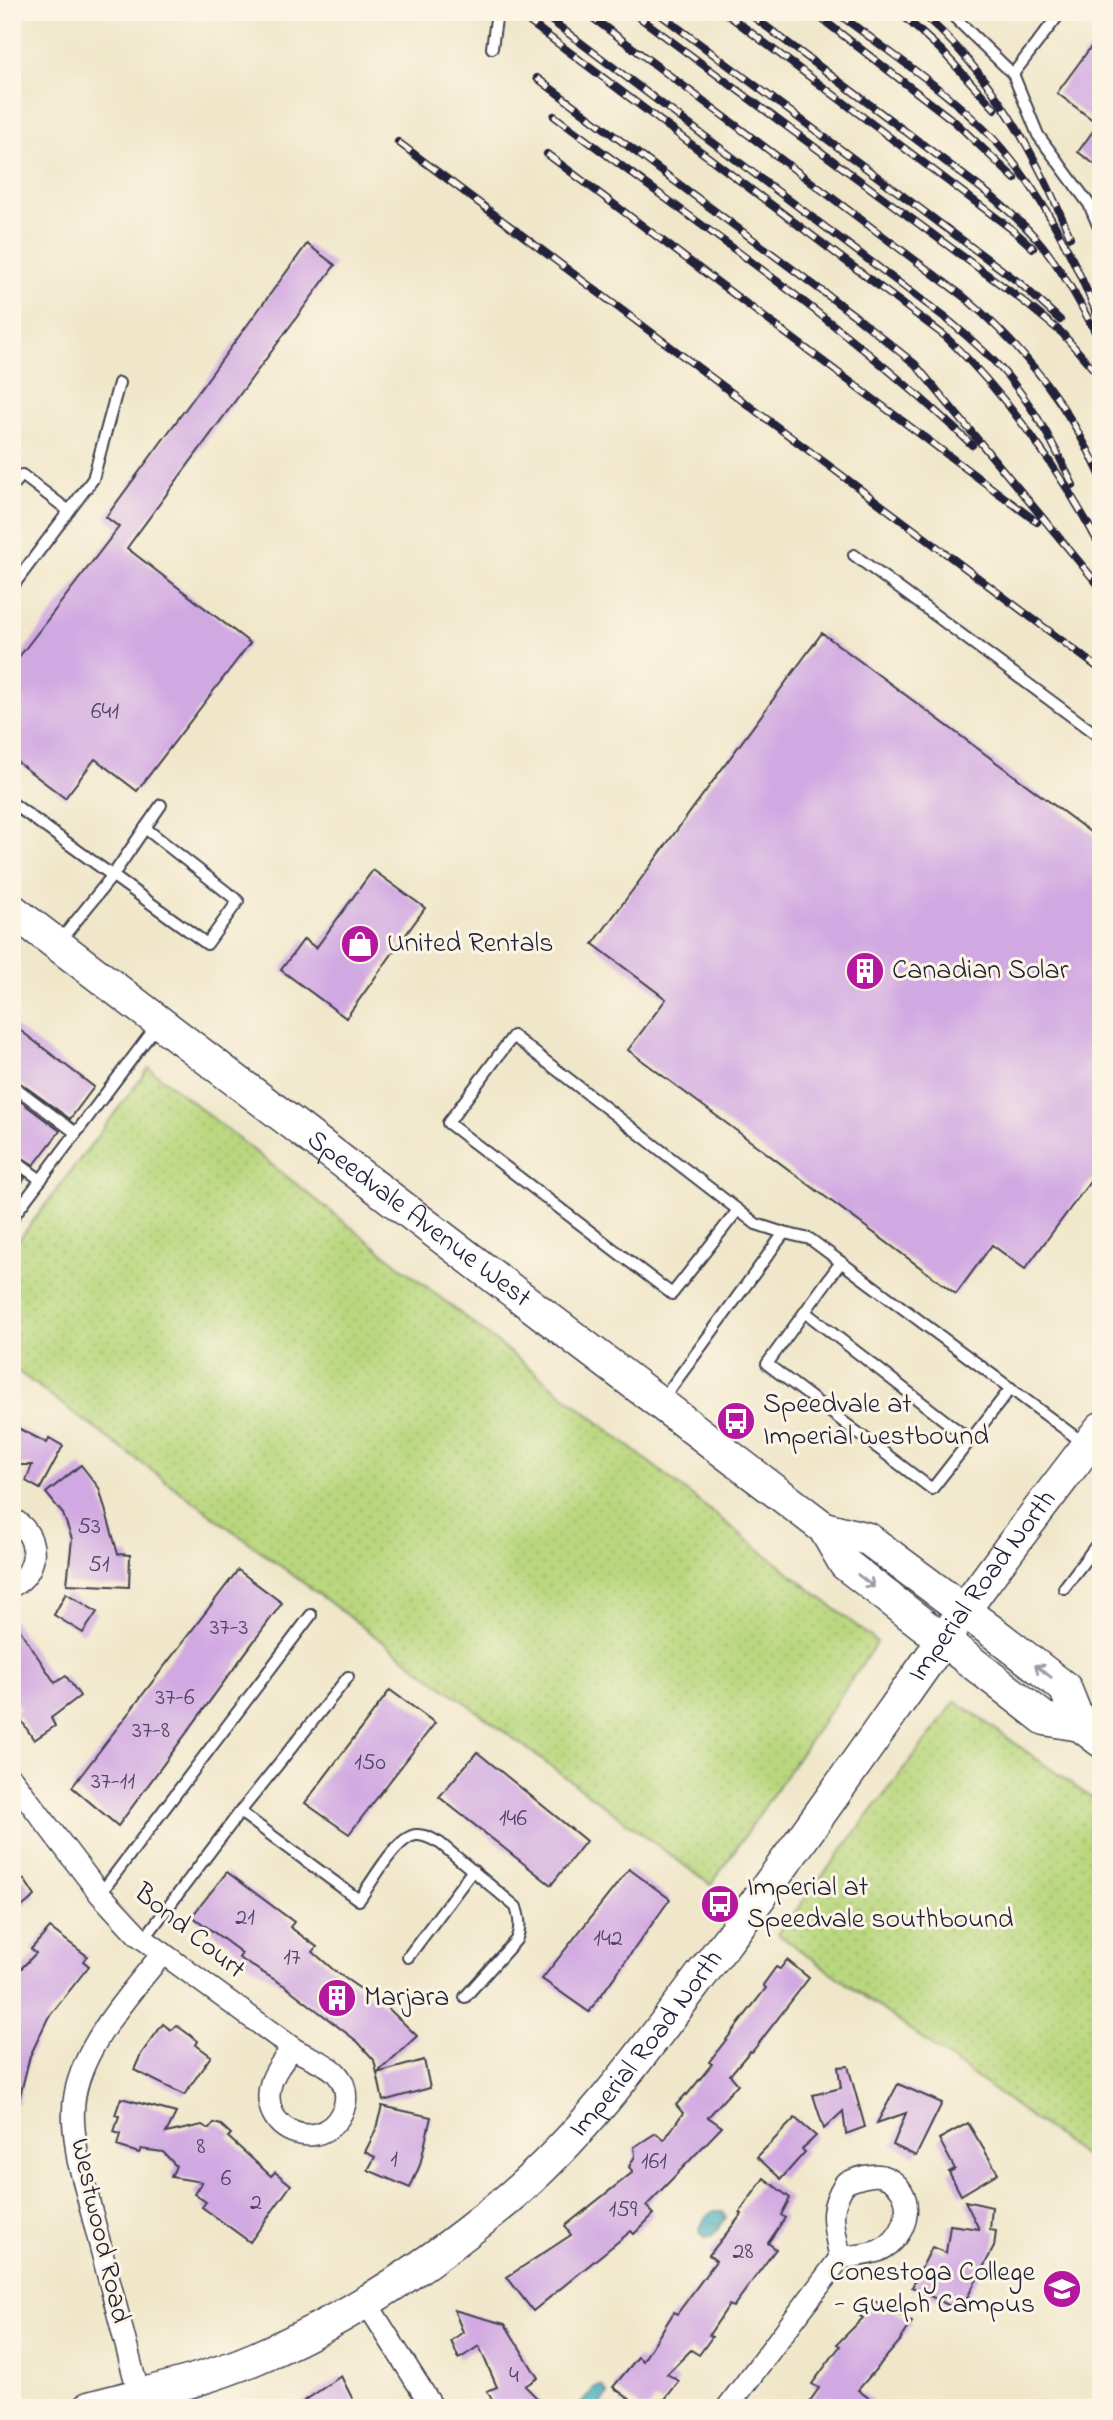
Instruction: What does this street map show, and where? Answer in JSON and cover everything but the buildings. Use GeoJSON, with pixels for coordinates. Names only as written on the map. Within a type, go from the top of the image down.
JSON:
{"type":"FeatureCollection","features":[{"type":"Feature","properties":{"kind":"main road","name":"Speedvale Avenue West"},"geometry":{"type":"LineString","coordinates":[[12,910],[824,1528],[845,1564],[1045,1719],[1090,1733]]}},
{"type":"Feature","properties":{"kind":"main road","name":"Imperial Road North"},"geometry":{"type":"LineString","coordinates":[[89,2408],[140,2401],[254,2360],[291,2343],[366,2302],[426,2262],[509,2199],[573,2137],[659,2031],[756,1903],[965,1611],[1097,1443]]}},
{"type":"Feature","properties":{"kind":"main road","name":"Speedvale Avenue West"},"geometry":{"type":"LineString","coordinates":[[824,1528],[868,1539],[1065,1688],[1090,1733]]}},
{"type":"Feature","properties":{"kind":"street"},"geometry":{"type":"LineString","coordinates":[[12,1519],[29,1532],[33,1545],[30,1571],[21,1582],[12,1586]]}},
{"type":"Feature","properties":{"kind":"street","name":"Bond Court"},"geometry":{"type":"LineString","coordinates":[[12,1779],[100,1894],[144,1939],[292,2048]]}},
{"type":"Feature","properties":{"kind":"street","name":"Westwood Road"},"geometry":{"type":"LineString","coordinates":[[140,2401],[78,2160],[73,2123],[75,2095],[84,2062],[114,2016],[163,1953]]}},
{"type":"Feature","properties":{"kind":"street"},"geometry":{"type":"LineString","coordinates":[[727,2408],[840,2258]]}},
{"type":"Feature","properties":{"kind":"street"},"geometry":{"type":"LineString","coordinates":[[366,2302],[433,2408]]}},
{"type":"Feature","properties":{"kind":"lane"},"geometry":{"type":"LineString","coordinates":[[492,48],[497,12]]}},
{"type":"Feature","properties":{"kind":"lane"},"geometry":{"type":"LineString","coordinates":[[949,12],[1013,74],[1038,135],[1089,204],[1101,232]]}},
{"type":"Feature","properties":{"kind":"lane"},"geometry":{"type":"LineString","coordinates":[[1013,74],[1060,12]]}},
{"type":"Feature","properties":{"kind":"lane"},"geometry":{"type":"LineString","coordinates":[[12,587],[93,479],[119,383]]}},
{"type":"Feature","properties":{"kind":"lane"},"geometry":{"type":"LineString","coordinates":[[12,487],[22,475],[69,511]]}},
{"type":"Feature","properties":{"kind":"lane"},"geometry":{"type":"LineString","coordinates":[[854,555],[1101,738]]}},
{"type":"Feature","properties":{"kind":"lane"},"geometry":{"type":"LineString","coordinates":[[12,803],[207,944],[239,901],[145,828]]}},
{"type":"Feature","properties":{"kind":"lane"},"geometry":{"type":"LineString","coordinates":[[58,944],[113,875],[161,805]]}},
{"type":"Feature","properties":{"kind":"lane"},"geometry":{"type":"LineString","coordinates":[[12,1218],[159,1022]]}},
{"type":"Feature","properties":{"kind":"lane"},"geometry":{"type":"LineString","coordinates":[[738,1210],[672,1294],[448,1123],[513,1036],[738,1210],[755,1224],[810,1239],[1012,1388],[1097,1443]]}},
{"type":"Feature","properties":{"kind":"lane"},"geometry":{"type":"LineString","coordinates":[[12,1085],[76,1133]]}},
{"type":"Feature","properties":{"kind":"lane"},"geometry":{"type":"LineString","coordinates":[[12,1159],[41,1180]]}},
{"type":"Feature","properties":{"kind":"lane"},"geometry":{"type":"LineString","coordinates":[[660,1403],[784,1233]]}},
{"type":"Feature","properties":{"kind":"lane"},"geometry":{"type":"LineString","coordinates":[[841,1262],[767,1364],[932,1489],[1012,1388]]}},
{"type":"Feature","properties":{"kind":"lane"},"geometry":{"type":"LineString","coordinates":[[805,1311],[970,1440]]}},
{"type":"Feature","properties":{"kind":"lane"},"geometry":{"type":"LineString","coordinates":[[1064,1588],[1101,1539]]}},
{"type":"Feature","properties":{"kind":"lane"},"geometry":{"type":"LineString","coordinates":[[100,1894],[312,1615]]}},
{"type":"Feature","properties":{"kind":"lane"},"geometry":{"type":"LineString","coordinates":[[144,1939],[240,1812],[348,1677]]}},
{"type":"Feature","properties":{"kind":"lane"},"geometry":{"type":"LineString","coordinates":[[240,1812],[359,1900],[402,1841],[416,1835],[429,1837],[441,1844],[473,1870],[516,1907],[520,1930],[516,1940],[465,1997]]}},
{"type":"Feature","properties":{"kind":"lane"},"geometry":{"type":"LineString","coordinates":[[408,1957],[473,1870]]}},
{"type":"Feature","properties":{"kind":"green space"},"geometry":{"type":"Polygon","coordinates":[[[149,1068],[877,1642],[711,1885],[12,1367],[12,1249],[149,1068]]]}},
{"type":"Feature","properties":{"kind":"green space"},"geometry":{"type":"Polygon","coordinates":[[[956,1701],[1101,1805],[1101,2168],[778,1934],[956,1701]]]}},
{"type":"Feature","properties":{"kind":"water"},"geometry":{"type":"Polygon","coordinates":[[[714,2211],[723,2211],[726,2218],[712,2236],[704,2238],[700,2231],[701,2225],[714,2211]]]}},
{"type":"Feature","properties":{"kind":"water"},"geometry":{"type":"Polygon","coordinates":[[[602,2386],[608,2395],[598,2408],[581,2408],[581,2404],[595,2387],[602,2386]]]}},
{"type":"Feature","properties":{"kind":"railway"},"geometry":{"type":"LineString","coordinates":[[540,12],[947,319],[990,357],[1031,407],[1073,485]]}},
{"type":"Feature","properties":{"kind":"railway"},"geometry":{"type":"LineString","coordinates":[[585,12],[986,316],[1043,379],[1075,426],[1101,477]]}},
{"type":"Feature","properties":{"kind":"railway"},"geometry":{"type":"LineString","coordinates":[[632,12],[1023,301],[1062,333],[1101,378]]}},
{"type":"Feature","properties":{"kind":"railway"},"geometry":{"type":"LineString","coordinates":[[657,12],[1021,284],[1060,320]]}},
{"type":"Feature","properties":{"kind":"railway"},"geometry":{"type":"LineString","coordinates":[[724,12],[1033,248]]}},
{"type":"Feature","properties":{"kind":"railway"},"geometry":{"type":"LineString","coordinates":[[747,12],[1013,215],[1056,264],[1101,343]]}},
{"type":"Feature","properties":{"kind":"railway"},"geometry":{"type":"LineString","coordinates":[[813,12],[955,122],[1015,179]]}},
{"type":"Feature","properties":{"kind":"railway"},"geometry":{"type":"LineString","coordinates":[[836,12],[951,99],[1004,151],[1037,195],[1051,219],[1098,317]]}},
{"type":"Feature","properties":{"kind":"railway"},"geometry":{"type":"LineString","coordinates":[[899,12],[942,51],[995,109]]}},
{"type":"Feature","properties":{"kind":"railway"},"geometry":{"type":"LineString","coordinates":[[920,12],[968,60],[1008,115],[1042,175],[1070,237]]}},
{"type":"Feature","properties":{"kind":"railway"},"geometry":{"type":"LineString","coordinates":[[523,17],[945,336],[990,384],[1031,436],[1068,491],[1101,548]]}},
{"type":"Feature","properties":{"kind":"railway"},"geometry":{"type":"LineString","coordinates":[[537,78],[854,315],[915,364],[1101,588]]}},
{"type":"Feature","properties":{"kind":"railway"},"geometry":{"type":"LineString","coordinates":[[554,116],[821,315],[923,400],[972,445]]}},
{"type":"Feature","properties":{"kind":"railway"},"geometry":{"type":"LineString","coordinates":[[398,142],[1101,670]]}},
{"type":"Feature","properties":{"kind":"railway"},"geometry":{"type":"LineString","coordinates":[[547,154],[1037,522]]}},
{"type":"Feature","properties":{"kind":"place","name":"United Rentals"},"geometry":{"type":"Point","coordinates":[360,944]}},
{"type":"Feature","properties":{"kind":"place","name":"Canadian Solar"},"geometry":{"type":"Point","coordinates":[865,971]}},
{"type":"Feature","properties":{"kind":"place","name":"Speedvale at Imperial westbound"},"geometry":{"type":"Point","coordinates":[736,1421]}},
{"type":"Feature","properties":{"kind":"place","name":"Imperial at Speedvale southbound"},"geometry":{"type":"Point","coordinates":[720,1904]}},
{"type":"Feature","properties":{"kind":"place","name":"Marjara"},"geometry":{"type":"Point","coordinates":[337,1998]}},
{"type":"Feature","properties":{"kind":"place","name":"Conestoga College - Guelph Campus"},"geometry":{"type":"Point","coordinates":[1062,2289]}}]}
